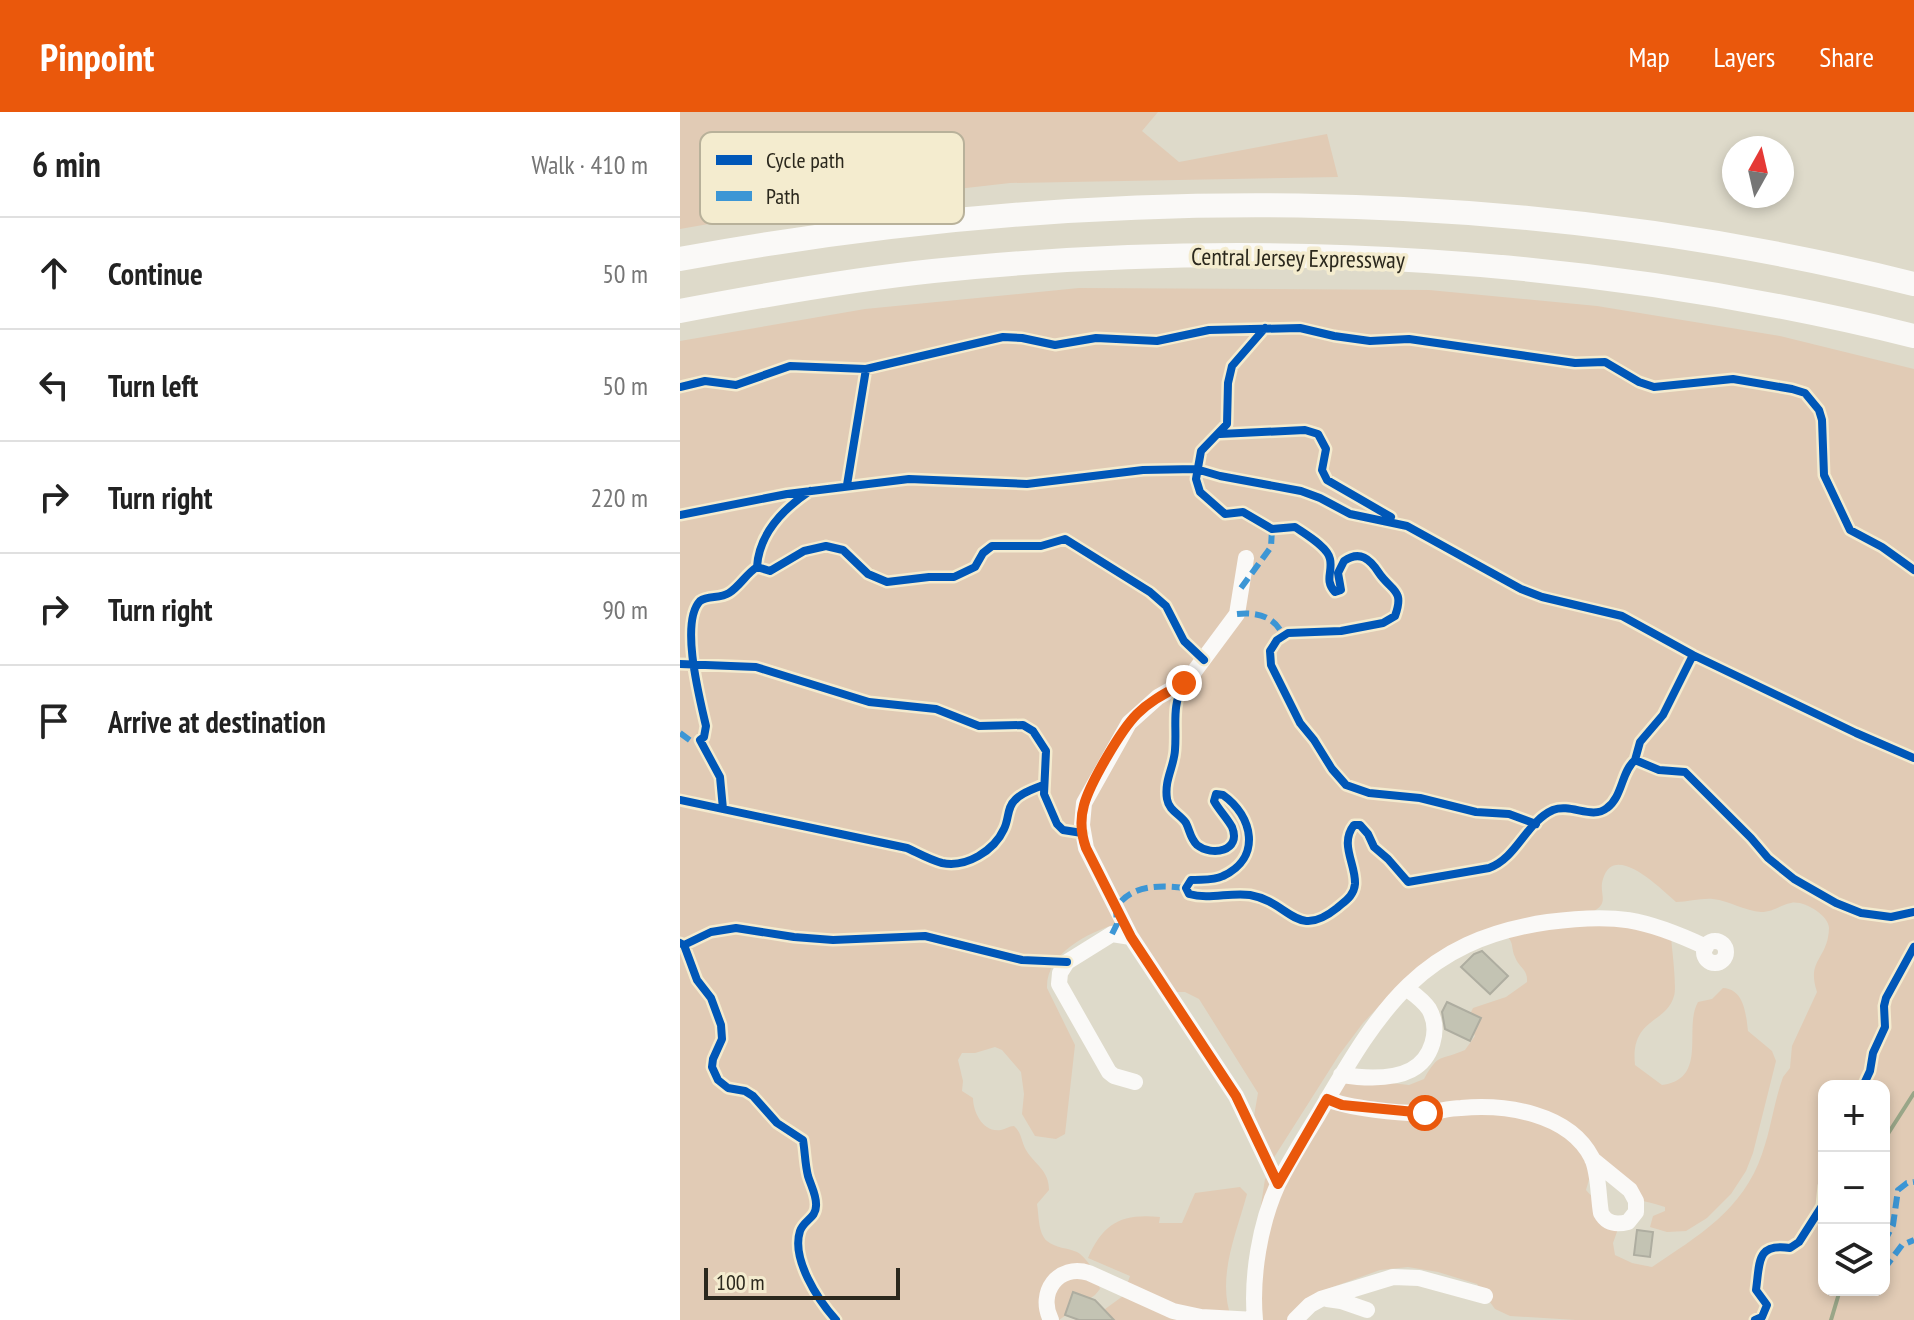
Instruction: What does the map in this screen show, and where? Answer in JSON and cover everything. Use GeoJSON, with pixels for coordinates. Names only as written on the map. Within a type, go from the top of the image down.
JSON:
{"type":"FeatureCollection","features":[{"type":"Feature","properties":{"kind":"highway","name":"Central Jersey Expressway"},"geometry":{"type":"LineString","coordinates":[[964,219],[1034,212],[1201,205],[1294,205],[1476,214],[1595,226],[1773,254],[1914,284]]}},
{"type":"Feature","properties":{"kind":"highway","name":"Central Jersey Expressway"},"geometry":{"type":"LineString","coordinates":[[680,259],[860,230],[918,224]]}},
{"type":"Feature","properties":{"kind":"highway","name":"Central Jersey Expressway"},"geometry":{"type":"LineString","coordinates":[[680,311],[779,292],[932,271],[1125,257],[1297,255],[1493,266],[1596,277],[1773,305],[1914,336]]}},
{"type":"Feature","properties":{"kind":"street"},"geometry":{"type":"LineString","coordinates":[[1246,558],[1237,614],[1188,680],[1158,697],[1129,723],[1084,803],[1082,825],[1086,848],[1131,937],[1236,1096],[1278,1184]]}},
{"type":"Feature","properties":{"kind":"street"},"geometry":{"type":"LineString","coordinates":[[1051,1320],[1045,1307],[1048,1289],[1062,1274],[1075,1270],[1089,1273],[1173,1311],[1213,1318],[1255,1320],[1260,1251],[1278,1184],[1370,1029],[1406,988],[1434,963],[1472,941],[1505,931],[1584,917],[1611,917],[1643,921],[1706,947]]}},
{"type":"Feature","properties":{"kind":"street"},"geometry":{"type":"LineString","coordinates":[[1131,937],[1112,934],[1067,962],[1060,973],[1059,984],[1109,1072],[1135,1082]]}},
{"type":"Feature","properties":{"kind":"street"},"geometry":{"type":"LineString","coordinates":[[1341,1075],[1364,1077],[1405,1072],[1415,1067],[1426,1055],[1434,1038],[1433,1018],[1425,1004],[1406,988]]}},
{"type":"Feature","properties":{"kind":"street"},"geometry":{"type":"LineString","coordinates":[[1327,1099],[1342,1105],[1418,1113],[1473,1107],[1531,1113],[1565,1129],[1592,1159]]}},
{"type":"Feature","properties":{"kind":"street"},"geometry":{"type":"LineString","coordinates":[[1295,1320],[1321,1299],[1384,1278],[1419,1278],[1485,1296]]}},
{"type":"Feature","properties":{"kind":"street"},"geometry":{"type":"LineString","coordinates":[[1321,1299],[1336,1300],[1367,1310]]}},
{"type":"Feature","properties":{"kind":"shaded area"},"geometry":{"type":"Polygon","coordinates":[[[680,112],[1158,112],[1142,131],[1179,162],[1327,134],[1338,177],[1010,183],[964,188],[964,132],[700,132],[700,224],[709,224],[680,229],[680,112]]]}},
{"type":"Feature","properties":{"kind":"shaded area"},"geometry":{"type":"Polygon","coordinates":[[[1079,288],[1429,290],[1597,306],[1780,336],[1914,369],[1914,1320],[1576,1320],[1510,1316],[1495,1309],[1477,1284],[1408,1267],[1380,1270],[1316,1293],[1287,1320],[1252,1320],[1256,1237],[1265,1179],[1298,1146],[1338,1077],[1409,1085],[1424,1079],[1441,1058],[1465,1050],[1475,1036],[1470,1022],[1473,1008],[1506,997],[1527,982],[1508,937],[1604,917],[1671,938],[1674,996],[1664,1012],[1643,1030],[1635,1050],[1635,1065],[1662,1085],[1676,1081],[1690,1063],[1694,1013],[1698,1002],[1712,999],[1723,988],[1730,989],[1740,998],[1748,1031],[1772,1051],[1776,1061],[1753,1153],[1731,1194],[1707,1218],[1686,1231],[1667,1232],[1650,1227],[1653,1216],[1665,1211],[1665,1207],[1624,1193],[1603,1173],[1590,1176],[1586,1190],[1613,1215],[1619,1226],[1613,1243],[1615,1255],[1652,1267],[1686,1244],[1731,1206],[1754,1174],[1762,1154],[1780,1086],[1790,1068],[1792,1046],[1817,992],[1814,973],[1828,939],[1828,923],[1814,910],[1796,903],[1761,912],[1713,899],[1676,902],[1650,879],[1627,866],[1617,865],[1609,869],[1603,879],[1603,902],[1598,909],[1505,925],[1397,987],[1363,1023],[1339,1055],[1273,1159],[1254,1116],[1258,1093],[1199,999],[1185,992],[1174,992],[1116,924],[1093,933],[1071,946],[1053,964],[1047,988],[1075,1045],[1065,1134],[1056,1139],[1035,1136],[1022,1114],[1024,1094],[1021,1072],[1002,1050],[995,1047],[962,1053],[958,1060],[962,1091],[973,1098],[980,1120],[995,1130],[1014,1126],[1026,1150],[1044,1173],[1049,1190],[1037,1204],[1044,1238],[1085,1258],[1099,1284],[1100,1289],[1095,1295],[1059,1320],[680,1320],[680,341],[865,309],[1079,288]]]}},
{"type":"Feature","properties":{"kind":"shaded area"},"geometry":{"type":"Polygon","coordinates":[[[1240,1187],[1247,1194],[1229,1257],[1226,1288],[1232,1320],[1090,1320],[1123,1296],[1130,1276],[1088,1258],[1107,1229],[1124,1219],[1147,1216],[1160,1217],[1159,1223],[1182,1223],[1195,1193],[1240,1187]]]}},
{"type":"Feature","properties":{"kind":"building"},"geometry":{"type":"Polygon","coordinates":[[[1482,951],[1508,976],[1490,994],[1461,967],[1474,954],[1482,951]]]}},
{"type":"Feature","properties":{"kind":"building"},"geometry":{"type":"Polygon","coordinates":[[[1447,1002],[1481,1018],[1470,1041],[1445,1029],[1442,1012],[1447,1002]]]}},
{"type":"Feature","properties":{"kind":"building"},"geometry":{"type":"Polygon","coordinates":[[[1637,1230],[1653,1232],[1650,1257],[1634,1255],[1637,1230]]]}},
{"type":"Feature","properties":{"kind":"building"},"geometry":{"type":"Polygon","coordinates":[[[1073,1292],[1095,1300],[1114,1320],[1079,1320],[1065,1315],[1073,1292]]]}},
{"type":"Feature","properties":{"kind":"waterway"},"geometry":{"type":"LineString","coordinates":[[1890,1131],[1914,1093]]}},
{"type":"Feature","properties":{"kind":"waterway"},"geometry":{"type":"LineString","coordinates":[[1831,1320],[1838,1296]]}},
{"type":"Feature","properties":{"kind":"marked path"},"geometry":{"type":"LineString","coordinates":[[1241,588],[1271,547],[1272,529]]}},
{"type":"Feature","properties":{"kind":"marked path"},"geometry":{"type":"LineString","coordinates":[[1237,614],[1270,619],[1283,635]]}},
{"type":"Feature","properties":{"kind":"marked path"},"geometry":{"type":"LineString","coordinates":[[680,733],[691,741],[700,740]]}},
{"type":"Feature","properties":{"kind":"marked path"},"geometry":{"type":"LineString","coordinates":[[1112,934],[1117,924],[1116,908],[1130,894],[1147,888],[1186,888]]}},
{"type":"Feature","properties":{"kind":"marked path"},"geometry":{"type":"LineString","coordinates":[[1890,1231],[1898,1190],[1914,1182]]}},
{"type":"Feature","properties":{"kind":"marked path"},"geometry":{"type":"LineString","coordinates":[[1890,1261],[1902,1245],[1914,1240]]}},
{"type":"Feature","properties":{"kind":"cycle path"},"geometry":{"type":"LineString","coordinates":[[1265,328],[1232,366],[1228,383],[1227,424],[1201,451],[1196,479],[1200,492],[1225,514],[1243,512],[1272,529],[1295,527],[1316,541],[1328,554],[1331,564],[1329,580],[1335,592],[1341,590],[1338,573],[1344,561],[1360,556],[1372,564],[1395,591],[1398,600],[1395,616],[1383,623],[1341,631],[1288,633],[1277,640],[1270,651],[1271,665],[1300,723],[1346,785],[1369,793],[1420,798],[1476,812],[1509,814],[1536,824]]}},
{"type":"Feature","properties":{"kind":"cycle path"},"geometry":{"type":"LineString","coordinates":[[680,387],[705,381],[736,385],[790,366],[866,369],[1003,337],[1055,345],[1096,338],[1157,341],[1209,330],[1300,328],[1370,341],[1409,339],[1575,363],[1605,362],[1654,387],[1733,379],[1805,393],[1819,410],[1824,475],[1850,530],[1882,547],[1914,570]]}},
{"type":"Feature","properties":{"kind":"cycle path"},"geometry":{"type":"LineString","coordinates":[[847,485],[866,369]]}},
{"type":"Feature","properties":{"kind":"cycle path"},"geometry":{"type":"LineString","coordinates":[[1220,434],[1305,430],[1318,434],[1326,449],[1322,470],[1327,480],[1391,517]]}},
{"type":"Feature","properties":{"kind":"cycle path"},"geometry":{"type":"LineString","coordinates":[[680,515],[787,494],[909,479],[1027,484],[1143,470],[1196,469],[1301,491],[1350,514],[1407,526],[1521,589],[1622,616],[1693,655],[1914,758]]}},
{"type":"Feature","properties":{"kind":"cycle path"},"geometry":{"type":"LineString","coordinates":[[810,491],[774,523],[762,544],[757,567],[770,571],[804,551],[826,546],[843,550],[868,574],[887,582],[954,577],[975,567],[983,553],[992,546],[1041,546],[1065,539],[1150,592],[1166,606],[1184,641],[1204,660]]}},
{"type":"Feature","properties":{"kind":"cycle path"},"geometry":{"type":"LineString","coordinates":[[723,809],[720,777],[700,740],[704,737],[706,726],[693,660],[692,625],[694,611],[700,601],[729,593],[757,567]]}},
{"type":"Feature","properties":{"kind":"cycle path"},"geometry":{"type":"LineString","coordinates":[[1635,760],[1640,742],[1663,715],[1693,655]]}},
{"type":"Feature","properties":{"kind":"cycle path"},"geometry":{"type":"LineString","coordinates":[[680,664],[756,667],[869,702],[936,709],[979,726],[1023,725],[1033,731],[1046,751],[1044,794],[1057,824],[1063,830],[1082,833]]}},
{"type":"Feature","properties":{"kind":"cycle path"},"geometry":{"type":"LineString","coordinates":[[1184,683],[1176,708],[1175,750],[1166,792],[1168,803],[1203,849],[1224,850],[1233,842],[1232,827],[1214,801],[1216,794],[1223,795],[1241,814],[1249,837],[1244,859],[1235,868],[1219,878],[1191,880],[1186,888],[1189,894],[1250,895],[1264,899],[1302,920],[1312,921],[1323,917],[1346,900],[1354,888],[1355,877],[1348,847],[1354,825],[1360,825],[1374,847],[1408,882],[1489,868],[1507,856],[1536,823],[1553,810],[1567,808],[1595,812],[1607,808],[1635,760],[1659,770],[1685,772],[1768,858],[1794,879],[1836,903],[1861,913],[1891,917],[1914,912]]}},
{"type":"Feature","properties":{"kind":"cycle path"},"geometry":{"type":"LineString","coordinates":[[680,800],[907,848],[951,864],[970,860],[986,851],[1004,829],[1012,803],[1043,785]]}},
{"type":"Feature","properties":{"kind":"cycle path"},"geometry":{"type":"LineString","coordinates":[[680,943],[684,945],[711,932],[736,928],[833,940],[925,936],[1022,960],[1067,962]]}},
{"type":"Feature","properties":{"kind":"cycle path"},"geometry":{"type":"LineString","coordinates":[[684,945],[697,980],[711,998],[721,1025],[722,1039],[712,1067],[718,1080],[728,1088],[753,1096],[777,1123],[803,1140],[816,1206],[800,1231],[799,1254],[814,1290],[836,1320]]}},
{"type":"Feature","properties":{"kind":"cycle path"},"geometry":{"type":"LineString","coordinates":[[1866,1080],[1873,1053],[1885,1027],[1886,998],[1914,947]]}},
{"type":"Feature","properties":{"kind":"cycle path"},"geometry":{"type":"LineString","coordinates":[[1755,1320],[1762,1317],[1767,1305],[1756,1290],[1762,1257],[1771,1249],[1790,1248],[1799,1242],[1818,1212]]}},
{"type":"Feature","properties":{"kind":"route"},"geometry":{"type":"LineString","coordinates":[[1184,683],[1158,697],[1129,723],[1084,803],[1082,837],[1131,937],[1236,1096],[1278,1184],[1327,1099],[1342,1105],[1425,1113]]}}]}
